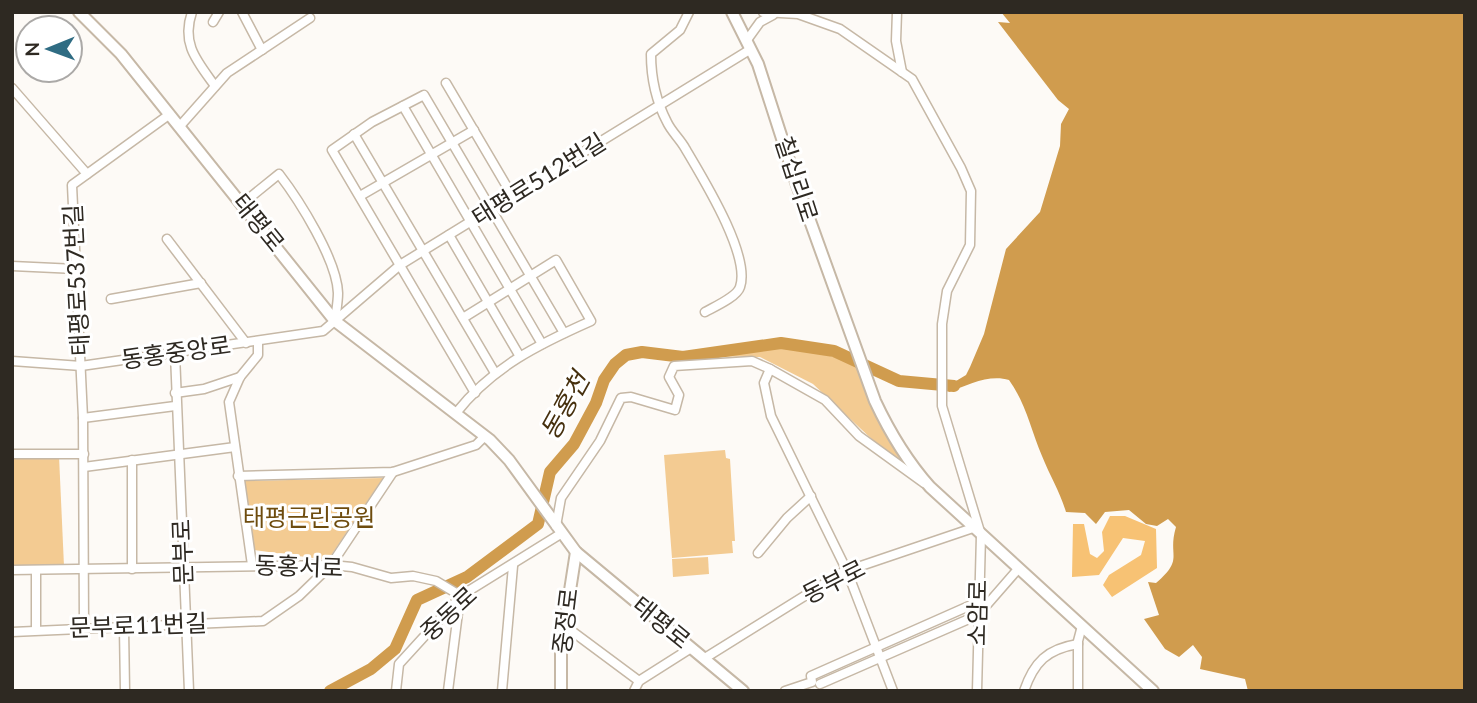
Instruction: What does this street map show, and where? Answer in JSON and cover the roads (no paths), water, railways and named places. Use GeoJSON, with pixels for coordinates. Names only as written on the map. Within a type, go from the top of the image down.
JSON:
{"type":"FeatureCollection","features":[{"type":"Feature","properties":{"kind":"main road","name":"태평로"},"geometry":{"type":"LineString","coordinates":[[79,12],[121,54],[335,321],[485,436],[509,460],[576,552],[743,691]]}},
{"type":"Feature","properties":{"kind":"main road","name":"칠십리로"},"geometry":{"type":"LineString","coordinates":[[732,12],[749,45],[867,379],[891,435],[909,464],[930,486]]}},
{"type":"Feature","properties":{"kind":"main road"},"geometry":{"type":"LineString","coordinates":[[930,486],[1146,688]]}},
{"type":"Feature","properties":{"kind":"main road","name":"중정로"},"geometry":{"type":"LineString","coordinates":[[561,691],[565,626],[576,552]]}},
{"type":"Feature","properties":{"kind":"street"},"geometry":{"type":"LineString","coordinates":[[192,12],[187,35],[189,50],[215,86]]}},
{"type":"Feature","properties":{"kind":"street"},"geometry":{"type":"LineString","coordinates":[[213,22],[219,12]]}},
{"type":"Feature","properties":{"kind":"street"},"geometry":{"type":"LineString","coordinates":[[242,12],[262,50]]}},
{"type":"Feature","properties":{"kind":"street"},"geometry":{"type":"LineString","coordinates":[[180,126],[227,73],[308,19],[299,12]]}},
{"type":"Feature","properties":{"kind":"street"},"geometry":{"type":"LineString","coordinates":[[689,12],[680,30],[651,54],[651,77],[666,121],[684,147],[726,226],[740,261],[741,286],[737,292],[705,312]]}},
{"type":"Feature","properties":{"kind":"street"},"geometry":{"type":"LineString","coordinates":[[763,12],[773,15],[798,14],[840,29],[912,79],[948,141],[971,191],[970,245],[947,291],[942,324],[942,406],[977,532]]}},
{"type":"Feature","properties":{"kind":"street"},"geometry":{"type":"LineString","coordinates":[[897,12],[896,41],[901,72]]}},
{"type":"Feature","properties":{"kind":"street","name":"태평로512번길"},"geometry":{"type":"LineString","coordinates":[[335,321],[400,265],[661,105],[749,45],[760,22],[773,15]]}},
{"type":"Feature","properties":{"kind":"street"},"geometry":{"type":"LineString","coordinates":[[446,83],[513,197]]}},
{"type":"Feature","properties":{"kind":"street"},"geometry":{"type":"LineString","coordinates":[[12,88],[87,174]]}},
{"type":"Feature","properties":{"kind":"street"},"geometry":{"type":"LineString","coordinates":[[475,393],[332,150],[354,134],[424,95],[564,333]]}},
{"type":"Feature","properties":{"kind":"street"},"geometry":{"type":"LineString","coordinates":[[403,106],[542,344]]}},
{"type":"Feature","properties":{"kind":"street","name":"태평로537번길"},"geometry":{"type":"LineString","coordinates":[[84,627],[84,454],[72,186],[170,114]]}},
{"type":"Feature","properties":{"kind":"street"},"geometry":{"type":"LineString","coordinates":[[360,196],[474,130]]}},
{"type":"Feature","properties":{"kind":"street"},"geometry":{"type":"LineString","coordinates":[[354,134],[495,373]]}},
{"type":"Feature","properties":{"kind":"street"},"geometry":{"type":"LineString","coordinates":[[242,204],[279,174],[295,194],[334,275],[338,292],[335,321]]}},
{"type":"Feature","properties":{"kind":"street"},"geometry":{"type":"LineString","coordinates":[[449,235],[519,355]]}},
{"type":"Feature","properties":{"kind":"street"},"geometry":{"type":"LineString","coordinates":[[167,239],[246,343]]}},
{"type":"Feature","properties":{"kind":"street"},"geometry":{"type":"LineString","coordinates":[[456,413],[495,373],[519,355],[591,321],[556,260],[463,318]]}},
{"type":"Feature","properties":{"kind":"street"},"geometry":{"type":"LineString","coordinates":[[12,266],[76,269]]}},
{"type":"Feature","properties":{"kind":"street"},"geometry":{"type":"LineString","coordinates":[[111,299],[201,283]]}},
{"type":"Feature","properties":{"kind":"street","name":"동홍중앙로"},"geometry":{"type":"LineString","coordinates":[[12,361],[81,366],[323,331],[335,321]]}},
{"type":"Feature","properties":{"kind":"street"},"geometry":{"type":"LineString","coordinates":[[252,565],[229,402],[240,377],[258,355],[258,341]]}},
{"type":"Feature","properties":{"kind":"street","name":"문부로"},"geometry":{"type":"LineString","coordinates":[[175,354],[188,691]]}},
{"type":"Feature","properties":{"kind":"street"},"geometry":{"type":"LineString","coordinates":[[557,527],[561,498],[600,441],[621,398],[631,397],[675,410],[679,395],[669,377],[674,366],[752,361],[770,369],[825,400],[859,436],[930,486]]}},
{"type":"Feature","properties":{"kind":"street"},"geometry":{"type":"LineString","coordinates":[[770,369],[764,383],[771,416],[847,570],[893,691]]}},
{"type":"Feature","properties":{"kind":"street"},"geometry":{"type":"LineString","coordinates":[[175,393],[204,389],[240,377]]}},
{"type":"Feature","properties":{"kind":"street"},"geometry":{"type":"LineString","coordinates":[[83,418],[176,406]]}},
{"type":"Feature","properties":{"kind":"street"},"geometry":{"type":"LineString","coordinates":[[238,476],[393,472],[476,445],[485,436]]}},
{"type":"Feature","properties":{"kind":"street"},"geometry":{"type":"LineString","coordinates":[[84,467],[235,447]]}},
{"type":"Feature","properties":{"kind":"street"},"geometry":{"type":"LineString","coordinates":[[12,454],[84,454]]}},
{"type":"Feature","properties":{"kind":"street"},"geometry":{"type":"LineString","coordinates":[[132,460],[132,569]]}},
{"type":"Feature","properties":{"kind":"street"},"geometry":{"type":"LineString","coordinates":[[331,565],[393,472]]}},
{"type":"Feature","properties":{"kind":"street"},"geometry":{"type":"LineString","coordinates":[[758,553],[787,518],[811,496]]}},
{"type":"Feature","properties":{"kind":"street","name":"중동로"},"geometry":{"type":"LineString","coordinates":[[396,691],[399,664],[460,596],[513,566],[557,527]]}},
{"type":"Feature","properties":{"kind":"street","name":"동부로"},"geometry":{"type":"LineString","coordinates":[[705,658],[847,570],[977,532]]}},
{"type":"Feature","properties":{"kind":"street","name":"소암로"},"geometry":{"type":"LineString","coordinates":[[977,532],[977,691]]}},
{"type":"Feature","properties":{"kind":"street","name":"동홍서로"},"geometry":{"type":"LineString","coordinates":[[12,570],[83,572],[252,565],[331,565],[352,567],[390,578],[413,576],[436,581],[460,596]]}},
{"type":"Feature","properties":{"kind":"street","name":"문부로11번길"},"geometry":{"type":"LineString","coordinates":[[12,632],[263,621],[299,596],[331,565]]}},
{"type":"Feature","properties":{"kind":"street"},"geometry":{"type":"LineString","coordinates":[[502,691],[513,566]]}},
{"type":"Feature","properties":{"kind":"street"},"geometry":{"type":"LineString","coordinates":[[878,653],[978,615],[1018,569]]}},
{"type":"Feature","properties":{"kind":"street"},"geometry":{"type":"LineString","coordinates":[[36,571],[36,631]]}},
{"type":"Feature","properties":{"kind":"street"},"geometry":{"type":"LineString","coordinates":[[448,691],[460,596]]}},
{"type":"Feature","properties":{"kind":"street"},"geometry":{"type":"LineString","coordinates":[[785,691],[818,686],[978,602]]}},
{"type":"Feature","properties":{"kind":"street"},"geometry":{"type":"LineString","coordinates":[[565,626],[639,681]]}},
{"type":"Feature","properties":{"kind":"street"},"geometry":{"type":"LineString","coordinates":[[1078,691],[1078,644],[1082,626]]}},
{"type":"Feature","properties":{"kind":"street"},"geometry":{"type":"LineString","coordinates":[[124,628],[125,691]]}},
{"type":"Feature","properties":{"kind":"street"},"geometry":{"type":"LineString","coordinates":[[1024,691],[1033,667],[1054,652],[1078,644]]}},
{"type":"Feature","properties":{"kind":"street"},"geometry":{"type":"LineString","coordinates":[[634,691],[639,681],[691,648]]}},
{"type":"Feature","properties":{"kind":"waterway","name":"동홍천"},"geometry":{"type":"LineString","coordinates":[[330,691],[371,669],[395,649],[417,600],[467,577],[538,524],[550,472],[574,444],[596,403],[604,380],[615,364],[626,355],[642,352],[683,357],[781,343],[834,351],[899,381],[954,386]]}},
{"type":"Feature","properties":{"kind":"park label","name":"태평근린공원"},"geometry":{"type":"Point","coordinates":[309,518]}}]}
